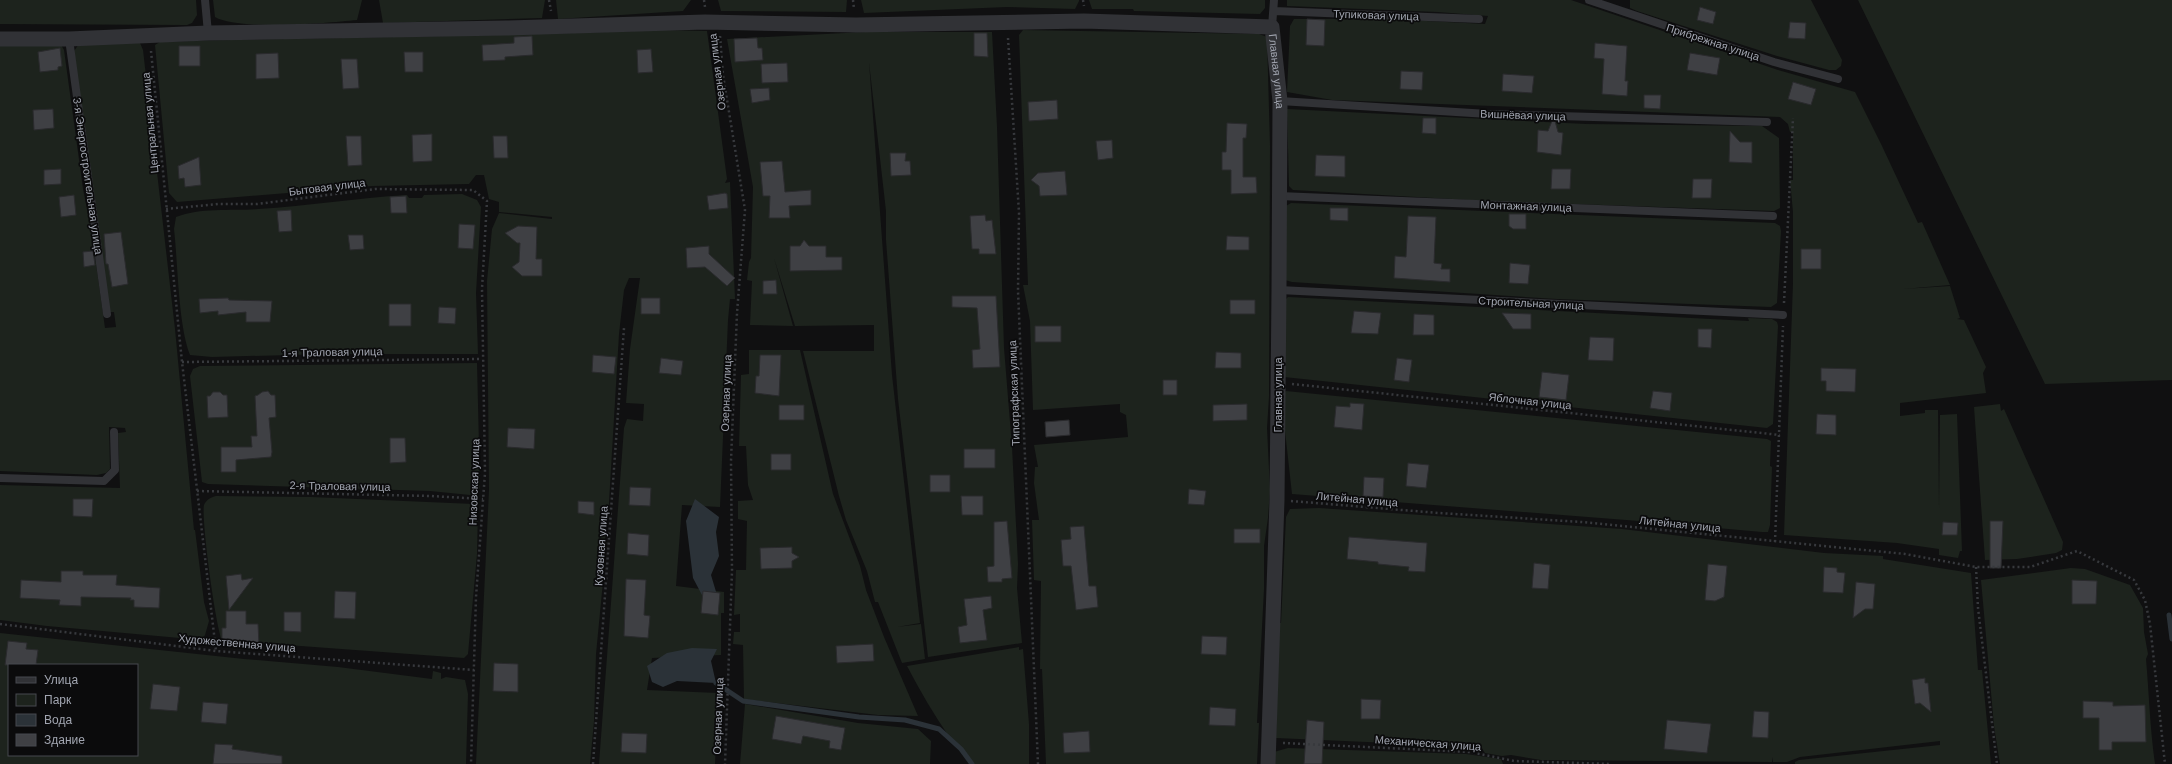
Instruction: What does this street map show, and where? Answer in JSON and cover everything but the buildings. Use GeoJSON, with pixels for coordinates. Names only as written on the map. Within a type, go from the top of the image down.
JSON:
{"type":"FeatureCollection","features":[{"type":"Feature","properties":{"kind":"street"},"geometry":{"type":"LineString","coordinates":[[0,39],[69,39],[208,33],[498,28],[705,22],[719,24],[856,25],[1084,21],[1272,27]]}},
{"type":"Feature","properties":{"kind":"street","name":"Главная улица"},"geometry":{"type":"LineString","coordinates":[[1268,764],[1277,500],[1279,290],[1280,101],[1272,27]]}},
{"type":"Feature","properties":{"kind":"lane"},"geometry":{"type":"LineString","coordinates":[[205,0],[208,33]]}},
{"type":"Feature","properties":{"kind":"lane"},"geometry":{"type":"LineString","coordinates":[[1272,27],[1274,0]]}},
{"type":"Feature","properties":{"kind":"lane","name":"Прибрежная улица"},"geometry":{"type":"LineString","coordinates":[[1589,0],[1774,62],[1838,79]]}},
{"type":"Feature","properties":{"kind":"lane","name":"Тупиковая улица"},"geometry":{"type":"LineString","coordinates":[[1274,12],[1479,19]]}},
{"type":"Feature","properties":{"kind":"lane","name":"3-я Энергостроительная улица"},"geometry":{"type":"LineString","coordinates":[[69,39],[106,314]]}},
{"type":"Feature","properties":{"kind":"lane","name":"Вишнёвая улица"},"geometry":{"type":"LineString","coordinates":[[1280,101],[1488,114],[1767,122]]}},
{"type":"Feature","properties":{"kind":"lane","name":"Монтажная улица"},"geometry":{"type":"LineString","coordinates":[[1279,196],[1772,216]]}},
{"type":"Feature","properties":{"kind":"lane","name":"Строительная улица"},"geometry":{"type":"LineString","coordinates":[[1279,290],[1783,315]]}},
{"type":"Feature","properties":{"kind":"lane"},"geometry":{"type":"LineString","coordinates":[[0,478],[104,481],[115,470],[114,432]]}},
{"type":"Feature","properties":{"kind":"path","name":"Типографская улица"},"geometry":{"type":"LineString","coordinates":[[1006,22],[1019,213],[1018,291],[1038,764]]}},
{"type":"Feature","properties":{"kind":"path","name":"Озерная улица"},"geometry":{"type":"LineString","coordinates":[[719,24],[723,75],[745,210],[737,312],[731,461],[732,571],[724,764]]}},
{"type":"Feature","properties":{"kind":"path","name":"Центральная улица"},"geometry":{"type":"LineString","coordinates":[[150,35],[182,362],[216,651]]}},
{"type":"Feature","properties":{"kind":"path"},"geometry":{"type":"LineString","coordinates":[[1775,542],[1780,435],[1783,315],[1793,118]]}},
{"type":"Feature","properties":{"kind":"path","name":"Бытовая улица"},"geometry":{"type":"LineString","coordinates":[[166,209],[218,204],[257,204],[375,189],[473,190],[488,201]]}},
{"type":"Feature","properties":{"kind":"path","name":"Низовская улица"},"geometry":{"type":"LineString","coordinates":[[471,764],[476,597],[485,473],[482,289],[488,201]]}},
{"type":"Feature","properties":{"kind":"path","name":"Кузовная улица"},"geometry":{"type":"LineString","coordinates":[[594,764],[624,328]]}},
{"type":"Feature","properties":{"kind":"path","name":"1-я Траловая улица"},"geometry":{"type":"LineString","coordinates":[[182,362],[482,359]]}},
{"type":"Feature","properties":{"kind":"path","name":"Яблочная улица"},"geometry":{"type":"LineString","coordinates":[[1277,383],[1780,435]]}},
{"type":"Feature","properties":{"kind":"path","name":"2-я Траловая улица"},"geometry":{"type":"LineString","coordinates":[[197,491],[431,496],[483,499]]}},
{"type":"Feature","properties":{"kind":"path","name":"Литейная улица"},"geometry":{"type":"LineString","coordinates":[[1277,500],[1438,513],[1582,522],[1905,554],[1976,567],[2030,567],[2077,551],[2134,580],[2145,600],[2150,624],[2165,764]]}},
{"type":"Feature","properties":{"kind":"path"},"geometry":{"type":"LineString","coordinates":[[1976,567],[1978,608],[1997,764]]}},
{"type":"Feature","properties":{"kind":"path","name":"Художественная улица"},"geometry":{"type":"LineString","coordinates":[[0,624],[216,651],[474,670]]}},
{"type":"Feature","properties":{"kind":"path","name":"Механическая улица"},"geometry":{"type":"LineString","coordinates":[[1269,742],[1470,752],[1514,762],[1611,764]]}},
{"type":"Feature","properties":{"kind":"green space"},"geometry":{"type":"Polygon","coordinates":[[[0,0],[196,0],[197,15],[192,23],[187,25],[0,24],[0,0]]]}},
{"type":"Feature","properties":{"kind":"green space"},"geometry":{"type":"Polygon","coordinates":[[[213,0],[362,0],[357,20],[305,24],[263,25],[244,24],[215,17],[213,0]]]}},
{"type":"Feature","properties":{"kind":"green space"},"geometry":{"type":"Polygon","coordinates":[[[379,0],[545,0],[542,18],[383,23],[379,0]]]}},
{"type":"Feature","properties":{"kind":"green space"},"geometry":{"type":"Polygon","coordinates":[[[556,0],[691,0],[683,11],[558,19],[556,0]]]}},
{"type":"Feature","properties":{"kind":"green space"},"geometry":{"type":"Polygon","coordinates":[[[718,0],[847,0],[846,12],[721,11],[718,0]]]}},
{"type":"Feature","properties":{"kind":"green space"},"geometry":{"type":"Polygon","coordinates":[[[861,0],[1079,1],[1075,9],[1007,7],[864,13],[861,0]]]}},
{"type":"Feature","properties":{"kind":"green space"},"geometry":{"type":"Polygon","coordinates":[[[1089,0],[1265,0],[1265,8],[1260,14],[1134,11],[1133,9],[1092,9],[1089,0]]]}},
{"type":"Feature","properties":{"kind":"green space"},"geometry":{"type":"Polygon","coordinates":[[[1287,0],[1571,0],[1778,70],[1855,92],[1918,223],[1922,222],[1950,285],[1903,289],[1950,286],[1960,318],[1957,319],[1964,320],[1986,367],[1983,373],[1986,393],[1900,403],[1900,416],[1925,413],[1925,410],[1938,410],[1939,508],[1940,415],[1957,414],[1962,551],[1960,551],[1958,558],[1939,555],[1939,549],[1897,543],[1784,535],[1793,283],[1793,212],[1790,180],[1793,180],[1793,132],[1790,132],[1788,124],[1780,117],[1332,100],[1287,92],[1290,26],[1294,19],[1388,19],[1485,24],[1488,16],[1438,12],[1287,6],[1287,0]]]}},
{"type":"Feature","properties":{"kind":"green space"},"geometry":{"type":"Polygon","coordinates":[[[1630,0],[1811,0],[1842,60],[1841,66],[1836,70],[1829,70],[1777,56],[1637,11],[1630,8],[1630,0]]]}},
{"type":"Feature","properties":{"kind":"green space"},"geometry":{"type":"Polygon","coordinates":[[[1858,0],[2172,0],[2172,380],[2045,384],[1858,0]]]}},
{"type":"Feature","properties":{"kind":"green space"},"geometry":{"type":"Polygon","coordinates":[[[660,30],[707,31],[727,179],[725,183],[730,182],[735,299],[730,299],[728,320],[720,507],[682,505],[676,586],[724,592],[724,613],[721,613],[721,655],[652,658],[647,690],[718,693],[715,764],[599,764],[624,428],[627,419],[643,421],[644,404],[626,403],[630,349],[640,278],[629,278],[624,290],[619,334],[608,519],[605,539],[607,540],[596,654],[594,721],[590,764],[476,764],[489,490],[487,281],[492,229],[499,213],[552,219],[552,217],[499,212],[499,202],[489,199],[484,175],[476,175],[469,184],[372,186],[177,202],[169,193],[155,45],[160,42],[660,30]]]}},
{"type":"Feature","properties":{"kind":"green space"},"geometry":{"type":"Polygon","coordinates":[[[1023,30],[1259,34],[1267,37],[1270,146],[1269,397],[1267,428],[1270,490],[1264,546],[1264,589],[1257,723],[1259,723],[1257,764],[1046,764],[1042,669],[1040,669],[1041,581],[1034,580],[1032,520],[1039,520],[1034,483],[1035,467],[1038,467],[1034,445],[1128,437],[1126,415],[1120,412],[1120,404],[1033,410],[1030,321],[1023,285],[1028,285],[1019,35],[1023,30]]]}},
{"type":"Feature","properties":{"kind":"green space"},"geometry":{"type":"Polygon","coordinates":[[[865,32],[992,32],[997,127],[1004,348],[1012,447],[1018,564],[1017,588],[1022,643],[928,657],[898,399],[886,240],[886,211],[869,62],[892,375],[920,623],[897,627],[921,624],[925,659],[902,663],[878,602],[875,602],[867,571],[846,520],[803,351],[874,351],[874,325],[795,326],[774,258],[793,326],[750,325],[752,281],[747,280],[749,262],[751,258],[753,187],[727,39],[865,32]]]}},
{"type":"Feature","properties":{"kind":"green space"},"geometry":{"type":"Polygon","coordinates":[[[60,43],[64,50],[83,189],[92,235],[105,328],[116,327],[114,312],[110,312],[74,51],[79,44],[140,43],[143,50],[175,329],[194,530],[204,602],[209,621],[202,640],[47,626],[0,620],[0,485],[120,488],[118,433],[126,432],[125,428],[109,427],[110,469],[106,473],[97,475],[0,471],[0,45],[60,43]]]}},
{"type":"Feature","properties":{"kind":"green space"},"geometry":{"type":"Polygon","coordinates":[[[1287,109],[1586,124],[1762,126],[1779,138],[1780,208],[1774,211],[1487,201],[1293,190],[1289,186],[1287,109]]]}},
{"type":"Feature","properties":{"kind":"green space"},"geometry":{"type":"Polygon","coordinates":[[[462,194],[477,200],[481,207],[476,293],[478,354],[343,354],[340,352],[327,354],[212,357],[190,355],[183,327],[179,294],[174,229],[176,217],[196,212],[216,210],[277,208],[407,195],[409,198],[422,198],[424,195],[462,194]]]}},
{"type":"Feature","properties":{"kind":"green space"},"geometry":{"type":"Polygon","coordinates":[[[1291,203],[1775,223],[1780,226],[1781,231],[1777,303],[1771,307],[1557,299],[1292,282],[1285,280],[1286,206],[1291,203]]]}},
{"type":"Feature","properties":{"kind":"green space"},"geometry":{"type":"Polygon","coordinates":[[[1288,297],[1749,321],[1748,318],[1772,319],[1777,322],[1778,326],[1773,424],[1767,428],[1284,377],[1285,300],[1288,297]]]}},
{"type":"Feature","properties":{"kind":"green space"},"geometry":{"type":"Polygon","coordinates":[[[749,350],[800,350],[833,494],[860,566],[866,590],[884,637],[918,716],[878,715],[744,699],[743,645],[733,644],[734,632],[740,632],[740,614],[734,615],[736,570],[746,570],[747,521],[738,519],[738,501],[753,500],[748,485],[746,446],[739,446],[741,375],[749,374],[749,350]]]}},
{"type":"Feature","properties":{"kind":"green space"},"geometry":{"type":"Polygon","coordinates":[[[477,363],[480,488],[477,492],[470,495],[430,491],[208,484],[202,482],[190,376],[193,369],[200,366],[477,363]]]}},
{"type":"Feature","properties":{"kind":"green space"},"geometry":{"type":"Polygon","coordinates":[[[1286,391],[1767,439],[1771,441],[1770,466],[1772,467],[1770,525],[1768,532],[1762,532],[1292,494],[1285,431],[1284,393],[1286,391]]]}},
{"type":"Feature","properties":{"kind":"green space"},"geometry":{"type":"Polygon","coordinates":[[[2000,404],[2001,411],[2004,409],[2063,542],[2062,550],[2056,553],[2017,559],[1985,560],[1974,407],[2000,404]]]}},
{"type":"Feature","properties":{"kind":"green space"},"geometry":{"type":"Polygon","coordinates":[[[212,497],[311,497],[474,504],[478,508],[477,554],[468,654],[464,658],[260,643],[259,645],[223,643],[213,597],[204,514],[205,503],[212,497]]]}},
{"type":"Feature","properties":{"kind":"green space"},"geometry":{"type":"Polygon","coordinates":[[[1319,508],[1622,529],[1824,553],[1883,556],[1883,559],[1971,573],[1978,670],[1982,670],[1991,764],[1795,764],[1795,762],[1799,760],[1940,745],[1940,741],[1800,757],[1787,762],[1773,762],[1773,757],[1772,762],[1541,760],[1511,755],[1502,756],[1485,753],[1481,747],[1276,738],[1279,623],[1281,623],[1286,517],[1290,509],[1319,508]]]}},
{"type":"Feature","properties":{"kind":"green space"},"geometry":{"type":"Polygon","coordinates":[[[2071,568],[2085,569],[2130,585],[2143,608],[2144,632],[2148,654],[2146,659],[2155,764],[2000,764],[1994,726],[1981,580],[2071,568]]]}},
{"type":"Feature","properties":{"kind":"green space"},"geometry":{"type":"Polygon","coordinates":[[[0,633],[244,659],[338,667],[432,679],[433,671],[441,673],[441,679],[446,677],[465,680],[468,694],[466,764],[0,764],[0,633]]]}},
{"type":"Feature","properties":{"kind":"green space"},"geometry":{"type":"Polygon","coordinates":[[[1019,647],[1019,650],[1023,649],[1029,724],[1029,764],[972,764],[944,729],[927,703],[907,666],[1019,647]]]}},
{"type":"Feature","properties":{"kind":"green space"},"geometry":{"type":"Polygon","coordinates":[[[745,704],[858,723],[918,729],[931,741],[930,764],[740,764],[745,704]]]}},
{"type":"Feature","properties":{"kind":"green space"},"geometry":{"type":"Polygon","coordinates":[[[1288,748],[1466,754],[1501,759],[1503,764],[1274,764],[1274,752],[1288,748]]]}},
{"type":"Feature","properties":{"kind":"water"},"geometry":{"type":"Polygon","coordinates":[[[695,499],[719,517],[716,532],[719,556],[711,575],[717,595],[703,597],[693,578],[686,521],[695,499]]]}},
{"type":"Feature","properties":{"kind":"water"},"geometry":{"type":"Polygon","coordinates":[[[692,648],[717,649],[711,661],[716,683],[677,681],[663,687],[652,682],[647,666],[667,653],[692,648]]]}},
{"type":"Feature","properties":{"kind":"waterway"},"geometry":{"type":"LineString","coordinates":[[2169,615],[2172,639]]}},
{"type":"Feature","properties":{"kind":"waterway"},"geometry":{"type":"LineString","coordinates":[[716,683],[743,701],[859,717],[905,720],[939,729],[961,749],[972,764]]}}]}
